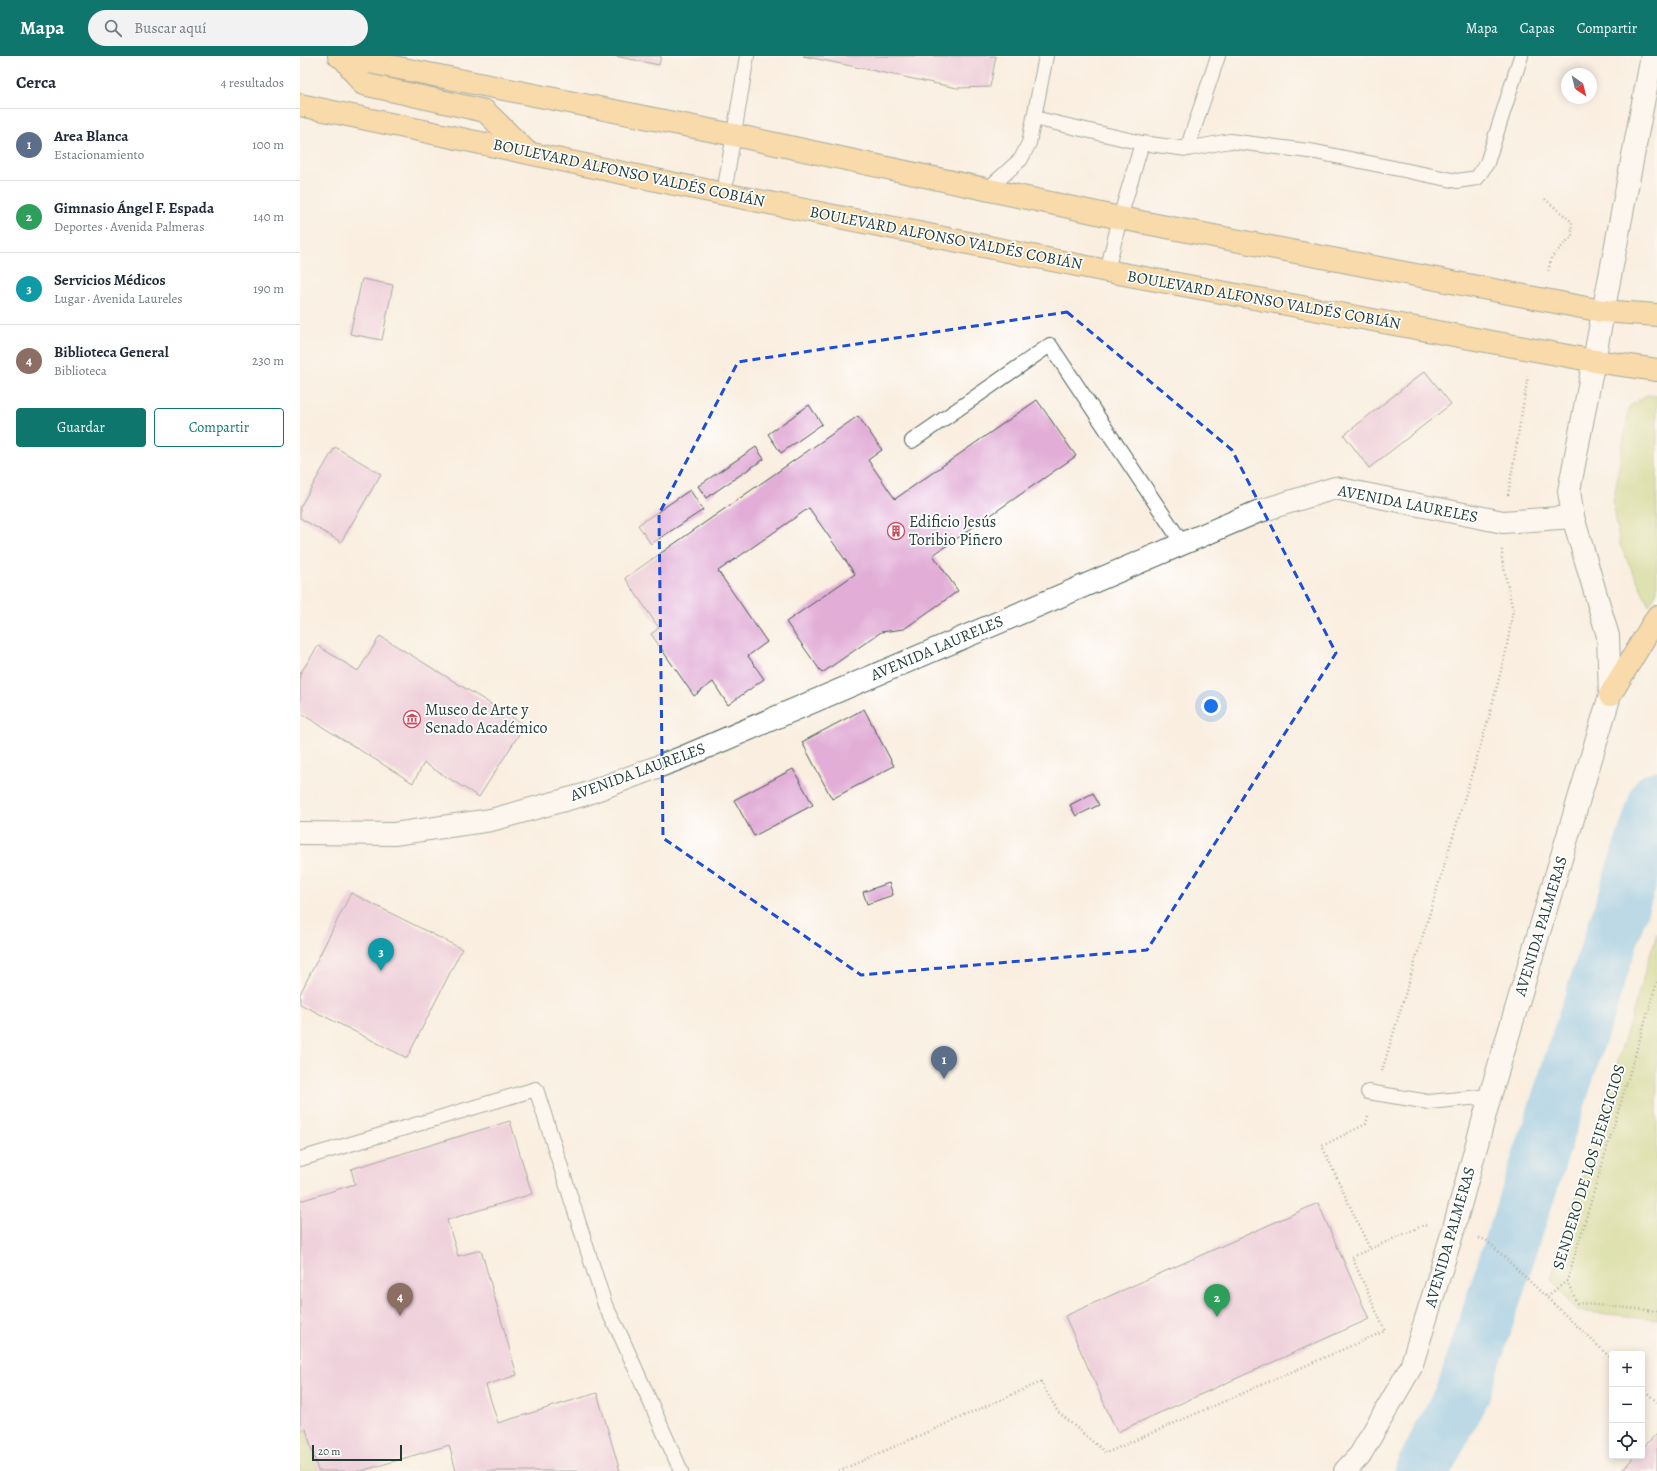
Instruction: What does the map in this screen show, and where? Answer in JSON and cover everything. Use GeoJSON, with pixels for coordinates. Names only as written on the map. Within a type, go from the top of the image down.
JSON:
{"type":"FeatureCollection","features":[{"type":"Feature","properties":{"kind":"main road"},"geometry":{"type":"LineString","coordinates":[[342,56],[734,135],[1120,218],[1602,312],[1657,316]]}},
{"type":"Feature","properties":{"kind":"main road"},"geometry":{"type":"LineString","coordinates":[[342,56],[363,84],[485,111],[527,152]]}},
{"type":"Feature","properties":{"kind":"main road","name":"BOULEVARD ALFONSO VALDÉS COBIÁN"},"geometry":{"type":"LineString","coordinates":[[300,105],[1107,271],[1594,361],[1657,370]]}},
{"type":"Feature","properties":{"kind":"main road"},"geometry":{"type":"LineString","coordinates":[[1610,694],[1657,617]]}},
{"type":"Feature","properties":{"kind":"street","name":"AVENIDA PALMERAS"},"geometry":{"type":"LineString","coordinates":[[1345,1471],[1360,1455],[1411,1367],[1453,1231],[1490,1096],[1610,694],[1608,636],[1573,517],[1569,491],[1652,56]]}},
{"type":"Feature","properties":{"kind":"street","name":"AVENIDA LAURELES"},"geometry":{"type":"LineString","coordinates":[[300,834],[394,834],[491,820],[583,795],[681,758],[1257,512],[1335,488],[1503,522],[1573,517]]}},
{"type":"Feature","properties":{"kind":"lane"},"geometry":{"type":"LineString","coordinates":[[724,193],[747,56]]}},
{"type":"Feature","properties":{"kind":"lane"},"geometry":{"type":"LineString","coordinates":[[988,189],[1021,159],[1028,143],[1046,56]]}},
{"type":"Feature","properties":{"kind":"lane"},"geometry":{"type":"LineString","coordinates":[[1187,149],[1218,56]]}},
{"type":"Feature","properties":{"kind":"lane"},"geometry":{"type":"LineString","coordinates":[[1034,118],[1142,143],[1187,149],[1230,141],[1316,152],[1457,181],[1477,178],[1487,164],[1521,56]]}},
{"type":"Feature","properties":{"kind":"lane"},"geometry":{"type":"LineString","coordinates":[[1107,271],[1120,218],[1142,143]]}},
{"type":"Feature","properties":{"kind":"lane"},"geometry":{"type":"LineString","coordinates":[[912,441],[1050,345],[1182,543]]}},
{"type":"Feature","properties":{"kind":"lane"},"geometry":{"type":"LineString","coordinates":[[300,1159],[536,1089],[605,1305],[620,1334],[681,1471]]}},
{"type":"Feature","properties":{"kind":"lane"},"geometry":{"type":"LineString","coordinates":[[1371,1092],[1428,1102],[1490,1096]]}},
{"type":"Feature","properties":{"kind":"path"},"geometry":{"type":"LineString","coordinates":[[1541,299],[1551,258],[1572,236],[1572,222],[1545,199]]}},
{"type":"Feature","properties":{"kind":"path"},"geometry":{"type":"LineString","coordinates":[[1370,1249],[1322,1146],[1366,1124],[1371,1092],[1489,717],[1506,651],[1513,611],[1502,559],[1503,522],[1532,349]]}},
{"type":"Feature","properties":{"kind":"path","name":"SENDERO DE LOS EJERCICIOS"},"geometry":{"type":"LineString","coordinates":[[1657,982],[1567,1281],[1577,1303],[1657,1310]]}},
{"type":"Feature","properties":{"kind":"path"},"geometry":{"type":"LineString","coordinates":[[839,1471],[1040,1382],[1058,1412],[1106,1453],[1385,1331],[1352,1257],[1424,1225],[1486,1240],[1609,1356]]}},
{"type":"Feature","properties":{"kind":"path"},"geometry":{"type":"LineString","coordinates":[[1547,1296],[1567,1281]]}},
{"type":"Feature","properties":{"kind":"path"},"geometry":{"type":"LineString","coordinates":[[1645,1391],[1657,1402]]}},
{"type":"Feature","properties":{"kind":"highlighted area"},"geometry":{"type":"Polygon","coordinates":[[[1067,312],[1232,450],[1336,653],[1147,950],[861,975],[663,838],[659,514],[738,362],[1067,312]]]}},
{"type":"Feature","properties":{"kind":"green space"},"geometry":{"type":"Polygon","coordinates":[[[1646,395],[1657,396],[1657,592],[1649,605],[1620,545],[1613,503],[1629,407],[1646,395]]]}},
{"type":"Feature","properties":{"kind":"green space"},"geometry":{"type":"Polygon","coordinates":[[[1657,933],[1657,1319],[1577,1311],[1551,1279],[1657,933]]]}},
{"type":"Feature","properties":{"kind":"green space"},"geometry":{"type":"Polygon","coordinates":[[[306,1429],[318,1471],[300,1471],[300,1431],[306,1429]]]}},
{"type":"Feature","properties":{"kind":"building"},"geometry":{"type":"Polygon","coordinates":[[[615,56],[661,56],[659,65],[615,56]]]}},
{"type":"Feature","properties":{"kind":"building"},"geometry":{"type":"Polygon","coordinates":[[[803,56],[996,56],[990,87],[957,88],[803,56]]]}},
{"type":"Feature","properties":{"kind":"building"},"geometry":{"type":"Polygon","coordinates":[[[362,279],[393,285],[382,340],[350,334],[362,279]]]}},
{"type":"Feature","properties":{"kind":"building"},"geometry":{"type":"Polygon","coordinates":[[[1425,371],[1451,404],[1369,468],[1344,435],[1425,371]]]}},
{"type":"Feature","properties":{"kind":"building","name":"Edificio Jesús Toribio Piñero"},"geometry":{"type":"Polygon","coordinates":[[[1037,400],[1076,456],[933,555],[958,591],[904,629],[881,632],[822,673],[786,622],[855,574],[809,508],[718,571],[767,642],[748,656],[764,679],[728,705],[713,682],[694,696],[651,634],[659,628],[625,578],[858,416],[882,450],[868,460],[895,499],[1037,400]]]}},
{"type":"Feature","properties":{"kind":"building"},"geometry":{"type":"Polygon","coordinates":[[[809,405],[822,424],[781,453],[768,434],[809,405]]]}},
{"type":"Feature","properties":{"kind":"building"},"geometry":{"type":"Polygon","coordinates":[[[335,447],[381,474],[341,542],[300,518],[300,507],[335,447]]]}},
{"type":"Feature","properties":{"kind":"building"},"geometry":{"type":"Polygon","coordinates":[[[756,447],[764,459],[706,498],[698,486],[756,447]]]}},
{"type":"Feature","properties":{"kind":"building"},"geometry":{"type":"Polygon","coordinates":[[[690,490],[703,510],[651,544],[638,525],[690,490]]]}},
{"type":"Feature","properties":{"kind":"building","name":"Museo de Arte y Senado Académico"},"geometry":{"type":"Polygon","coordinates":[[[380,636],[525,725],[479,797],[424,763],[413,783],[300,713],[300,674],[318,646],[358,671],[380,636]]]}},
{"type":"Feature","properties":{"kind":"building"},"geometry":{"type":"Polygon","coordinates":[[[864,709],[894,766],[832,799],[802,742],[864,709]]]}},
{"type":"Feature","properties":{"kind":"building"},"geometry":{"type":"Polygon","coordinates":[[[793,769],[813,805],[754,836],[734,800],[793,769]]]}},
{"type":"Feature","properties":{"kind":"building"},"geometry":{"type":"Polygon","coordinates":[[[1093,793],[1099,805],[1076,816],[1070,805],[1093,793]]]}},
{"type":"Feature","properties":{"kind":"building"},"geometry":{"type":"Polygon","coordinates":[[[889,883],[893,895],[867,904],[863,892],[889,883]]]}},
{"type":"Feature","properties":{"kind":"building"},"geometry":{"type":"Polygon","coordinates":[[[351,893],[462,949],[407,1058],[300,1004],[300,994],[351,893]]]}},
{"type":"Feature","properties":{"kind":"building"},"geometry":{"type":"Polygon","coordinates":[[[510,1121],[532,1194],[447,1220],[458,1256],[481,1250],[517,1375],[486,1385],[498,1423],[597,1393],[620,1471],[456,1471],[449,1445],[361,1471],[318,1471],[306,1429],[300,1431],[300,1201],[355,1184],[351,1169],[510,1121]]]}},
{"type":"Feature","properties":{"kind":"building"},"geometry":{"type":"Polygon","coordinates":[[[1318,1203],[1369,1319],[1117,1432],[1065,1316],[1318,1203]]]}},
{"type":"Feature","properties":{"kind":"building"},"geometry":{"type":"Polygon","coordinates":[[[1657,1433],[1657,1471],[1621,1471],[1632,1459],[1645,1459],[1645,1446],[1657,1433]]]}},
{"type":"Feature","properties":{"kind":"waterway"},"geometry":{"type":"LineString","coordinates":[[1422,1471],[1464,1390],[1657,798]]}},
{"type":"Feature","properties":{"kind":"place","name":"Edificio Jesús Toribio Piñero"},"geometry":{"type":"Point","coordinates":[896,531]}},
{"type":"Feature","properties":{"kind":"place","name":"Museo de Arte y Senado Académico"},"geometry":{"type":"Point","coordinates":[412,719]}},
{"type":"Feature","properties":{"kind":"place","name":"Servicios Médicos"},"geometry":{"type":"Point","coordinates":[381,971]}},
{"type":"Feature","properties":{"kind":"place","name":"Area Blanca"},"geometry":{"type":"Point","coordinates":[944,1079]}},
{"type":"Feature","properties":{"kind":"place","name":"Biblioteca General"},"geometry":{"type":"Point","coordinates":[400,1316]}},
{"type":"Feature","properties":{"kind":"place","name":"Gimnasio Ángel F. Espada"},"geometry":{"type":"Point","coordinates":[1217,1317]}}]}
